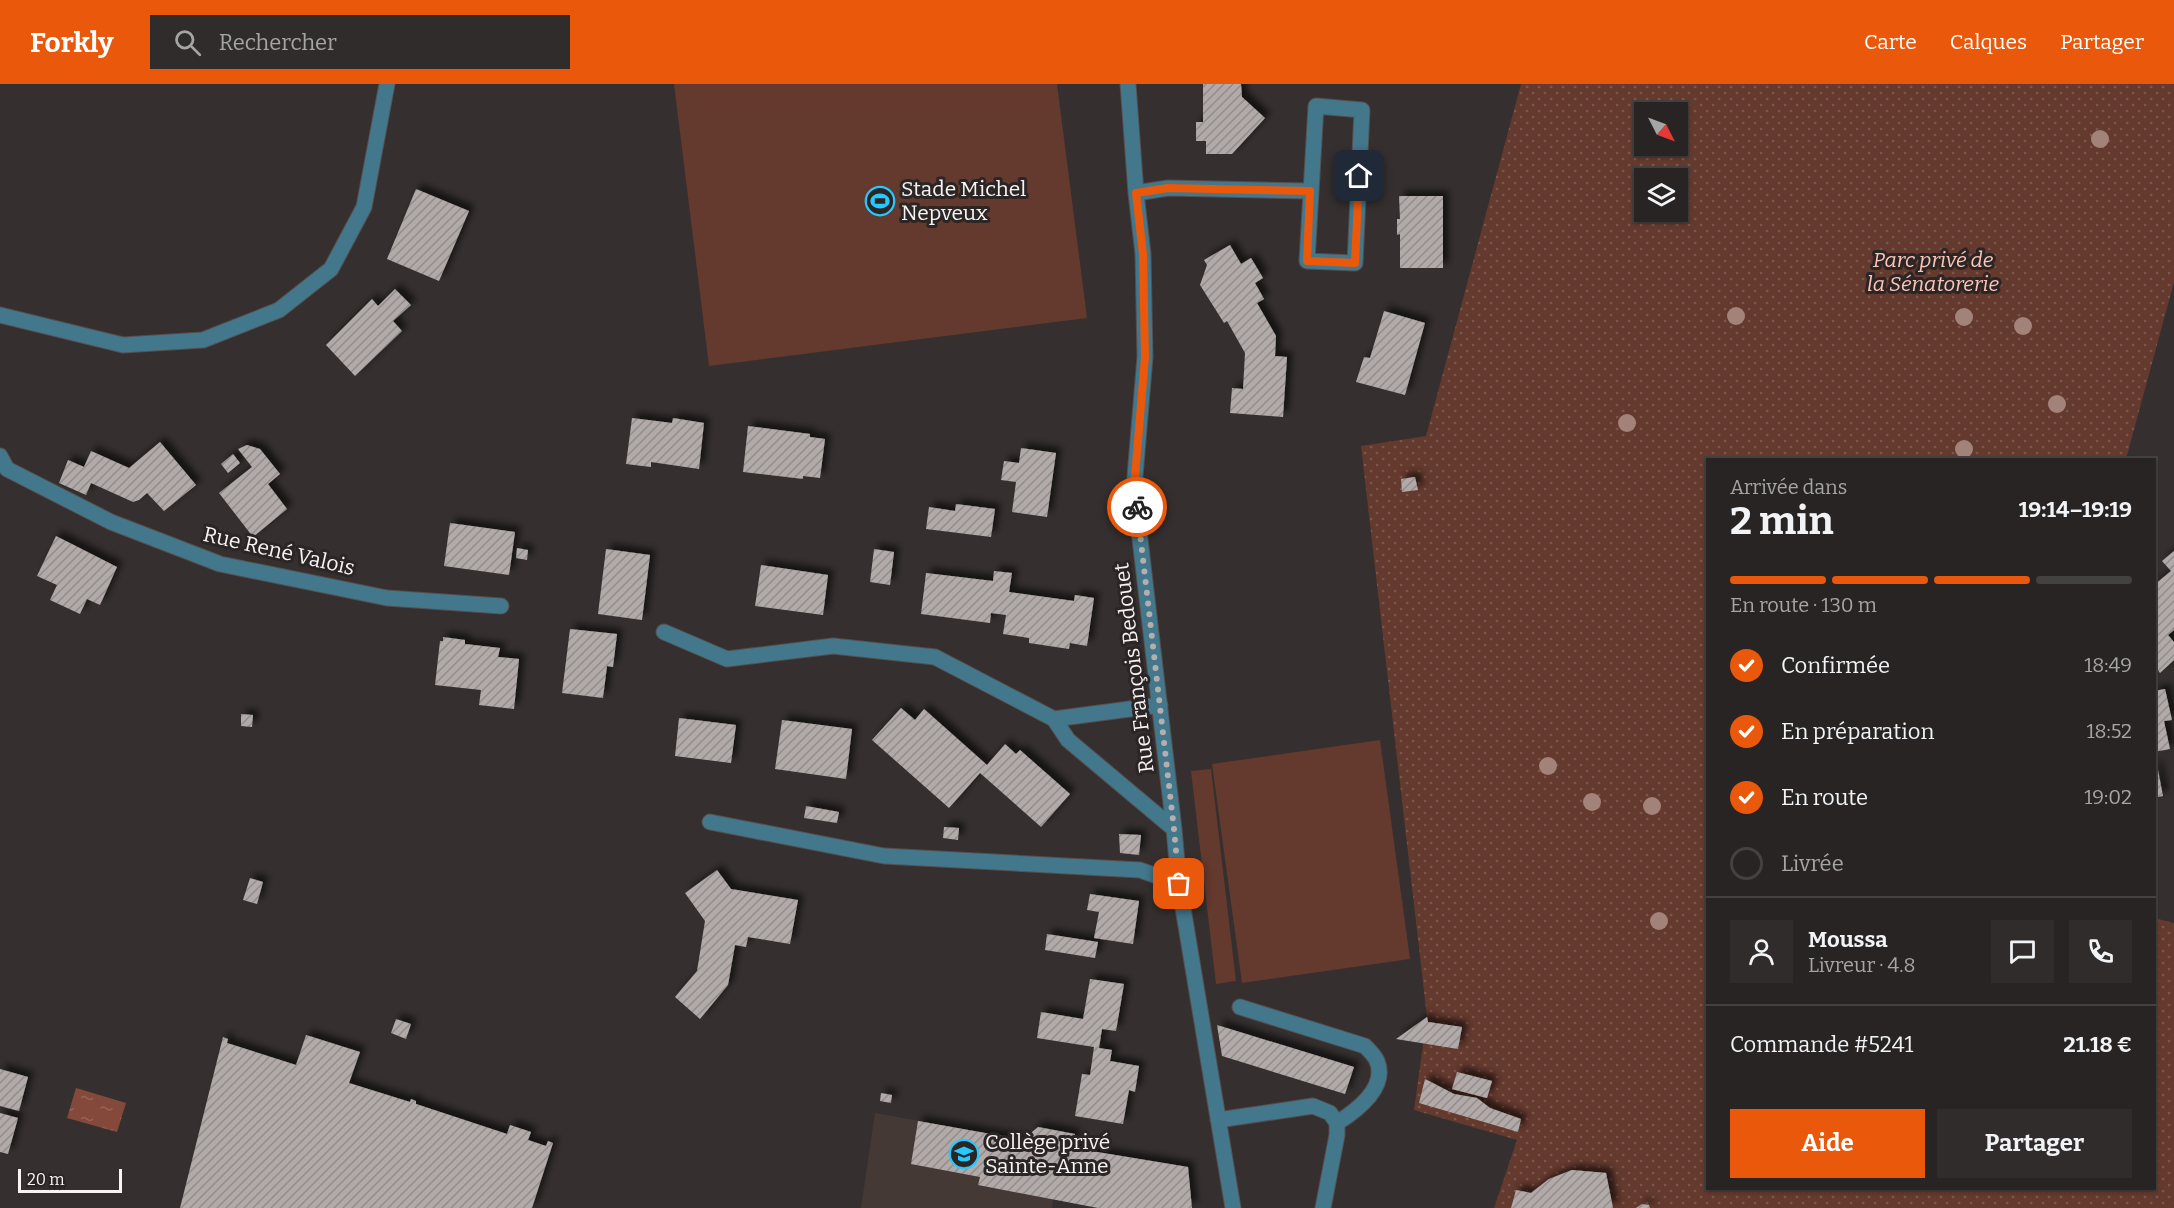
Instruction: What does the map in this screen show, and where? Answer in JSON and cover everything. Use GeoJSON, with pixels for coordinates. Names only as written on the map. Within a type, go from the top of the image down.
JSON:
{"type":"FeatureCollection","features":[{"type":"Feature","properties":{"kind":"street"},"geometry":{"type":"LineString","coordinates":[[0,315],[123,345],[203,340],[279,310],[331,269],[364,207],[387,84]]}},
{"type":"Feature","properties":{"kind":"street","name":"Rue François Bedouet"},"geometry":{"type":"LineString","coordinates":[[1128,84],[1143,254],[1145,357],[1134,488],[1179,884],[1233,1208]]}},
{"type":"Feature","properties":{"kind":"street"},"geometry":{"type":"LineString","coordinates":[[1316,106],[1362,110],[1355,263],[1307,261],[1310,191],[1316,106]]}},
{"type":"Feature","properties":{"kind":"street"},"geometry":{"type":"LineString","coordinates":[[1136,193],[1168,188],[1310,191]]}},
{"type":"Feature","properties":{"kind":"street","name":"Rue René Valois"},"geometry":{"type":"LineString","coordinates":[[0,456],[6,469],[111,522],[220,564],[387,598],[501,606]]}},
{"type":"Feature","properties":{"kind":"street"},"geometry":{"type":"LineString","coordinates":[[664,632],[727,659],[833,646],[935,657],[1054,719],[1068,740],[1174,829]]}},
{"type":"Feature","properties":{"kind":"street"},"geometry":{"type":"LineString","coordinates":[[1054,719],[1160,705]]}},
{"type":"Feature","properties":{"kind":"street"},"geometry":{"type":"LineString","coordinates":[[710,822],[884,856],[1140,870],[1179,884]]}},
{"type":"Feature","properties":{"kind":"street"},"geometry":{"type":"LineString","coordinates":[[1240,1007],[1365,1046],[1377,1060],[1379,1075],[1372,1094],[1353,1113],[1337,1123]]}},
{"type":"Feature","properties":{"kind":"street"},"geometry":{"type":"LineString","coordinates":[[1218,1120],[1313,1106],[1330,1113],[1337,1123],[1337,1135],[1323,1208]]}},
{"type":"Feature","properties":{"kind":"shaded area","name":"Collège privé Sainte-Anne"},"geometry":{"type":"Polygon","coordinates":[[[875,1113],[1030,1141],[1058,1162],[1052,1208],[861,1208],[875,1113]]]}},
{"type":"Feature","properties":{"kind":"green space","name":"Stade Michel Nepveux"},"geometry":{"type":"Polygon","coordinates":[[[674,84],[1057,84],[1087,318],[709,366],[674,84]]]}},
{"type":"Feature","properties":{"kind":"green space","name":"Parc privé de la Sénatorerie"},"geometry":{"type":"Polygon","coordinates":[[[1521,84],[2174,84],[2174,282],[2126,458],[1706,458],[1706,1190],[2156,1190],[2156,918],[2174,923],[2174,1208],[1494,1208],[1517,1140],[1414,1110],[1427,1017],[1361,446],[1426,436],[1521,84]]]}},
{"type":"Feature","properties":{"kind":"green space"},"geometry":{"type":"Polygon","coordinates":[[[1380,740],[1410,959],[1242,983],[1212,764],[1380,740]]]}},
{"type":"Feature","properties":{"kind":"green space"},"geometry":{"type":"Polygon","coordinates":[[[1211,769],[1236,981],[1216,984],[1191,771],[1211,769]]]}},
{"type":"Feature","properties":{"kind":"water"},"geometry":{"type":"Polygon","coordinates":[[[76,1088],[126,1103],[117,1132],[67,1118],[76,1088]]]}},
{"type":"Feature","properties":{"kind":"building"},"geometry":{"type":"Polygon","coordinates":[[[1203,84],[1241,84],[1242,97],[1265,118],[1232,154],[1206,154],[1206,141],[1196,141],[1196,122],[1203,122],[1203,84]]]}},
{"type":"Feature","properties":{"kind":"building"},"geometry":{"type":"Polygon","coordinates":[[[416,189],[469,211],[439,281],[387,259],[416,189]]]}},
{"type":"Feature","properties":{"kind":"building"},"geometry":{"type":"Polygon","coordinates":[[[1399,196],[1443,196],[1443,268],[1400,268],[1400,234],[1397,235],[1397,219],[1400,219],[1399,196]]]}},
{"type":"Feature","properties":{"kind":"building"},"geometry":{"type":"Polygon","coordinates":[[[1230,245],[1241,264],[1251,258],[1263,278],[1255,283],[1264,299],[1257,303],[1276,336],[1275,356],[1287,357],[1283,417],[1230,413],[1232,388],[1243,389],[1245,353],[1227,321],[1224,323],[1200,285],[1207,265],[1204,260],[1230,245]]]}},
{"type":"Feature","properties":{"kind":"building"},"geometry":{"type":"Polygon","coordinates":[[[395,289],[411,305],[393,321],[402,331],[355,376],[326,345],[372,299],[378,306],[395,289]]]}},
{"type":"Feature","properties":{"kind":"building"},"geometry":{"type":"Polygon","coordinates":[[[1384,311],[1425,323],[1405,395],[1356,382],[1364,357],[1370,358],[1384,311]]]}},
{"type":"Feature","properties":{"kind":"building"},"geometry":{"type":"Polygon","coordinates":[[[632,418],[672,423],[673,418],[704,423],[699,469],[651,462],[651,467],[626,464],[632,418]]]}},
{"type":"Feature","properties":{"kind":"building"},"geometry":{"type":"Polygon","coordinates":[[[748,426],[810,434],[810,437],[825,439],[820,478],[803,476],[803,479],[743,472],[748,426]]]}},
{"type":"Feature","properties":{"kind":"building"},"geometry":{"type":"Polygon","coordinates":[[[160,442],[196,485],[164,511],[147,493],[133,502],[91,483],[86,495],[59,483],[68,460],[84,467],[91,451],[129,468],[160,442]]]}},
{"type":"Feature","properties":{"kind":"building"},"geometry":{"type":"Polygon","coordinates":[[[247,445],[260,449],[280,474],[268,484],[287,509],[253,537],[219,493],[252,467],[238,449],[247,445]]]}},
{"type":"Feature","properties":{"kind":"building"},"geometry":{"type":"Polygon","coordinates":[[[1021,448],[1056,453],[1047,517],[1012,512],[1016,482],[1001,480],[1004,461],[1019,463],[1021,448]]]}},
{"type":"Feature","properties":{"kind":"building"},"geometry":{"type":"Polygon","coordinates":[[[233,454],[240,463],[228,473],[221,464],[233,454]]]}},
{"type":"Feature","properties":{"kind":"building"},"geometry":{"type":"Polygon","coordinates":[[[1415,477],[1418,490],[1402,492],[1401,479],[1415,477]]]}},
{"type":"Feature","properties":{"kind":"building"},"geometry":{"type":"Polygon","coordinates":[[[956,504],[995,509],[991,537],[926,529],[929,507],[955,511],[956,504]]]}},
{"type":"Feature","properties":{"kind":"building"},"geometry":{"type":"Polygon","coordinates":[[[450,523],[515,532],[509,575],[444,566],[450,523]]]}},
{"type":"Feature","properties":{"kind":"building"},"geometry":{"type":"Polygon","coordinates":[[[56,536],[117,567],[100,605],[87,599],[80,614],[50,600],[57,585],[37,576],[56,536]]]}},
{"type":"Feature","properties":{"kind":"building"},"geometry":{"type":"Polygon","coordinates":[[[517,548],[528,550],[527,560],[516,558],[517,548]]]}},
{"type":"Feature","properties":{"kind":"building"},"geometry":{"type":"Polygon","coordinates":[[[606,549],[650,555],[642,620],[598,614],[606,549]]]}},
{"type":"Feature","properties":{"kind":"building"},"geometry":{"type":"Polygon","coordinates":[[[874,549],[894,552],[890,585],[870,582],[874,549]]]}},
{"type":"Feature","properties":{"kind":"building"},"geometry":{"type":"Polygon","coordinates":[[[2174,551],[2174,630],[2168,635],[2174,642],[2174,660],[2160,673],[2156,668],[2156,583],[2171,571],[2162,561],[2174,551]]]}},
{"type":"Feature","properties":{"kind":"building"},"geometry":{"type":"Polygon","coordinates":[[[761,565],[828,575],[823,615],[755,606],[761,565]]]}},
{"type":"Feature","properties":{"kind":"building"},"geometry":{"type":"Polygon","coordinates":[[[994,571],[1012,573],[1009,592],[1074,601],[1075,595],[1094,598],[1087,646],[1070,643],[1069,649],[1029,643],[1029,638],[1003,634],[1006,615],[991,613],[990,623],[921,614],[926,573],[993,581],[994,571]]]}},
{"type":"Feature","properties":{"kind":"building"},"geometry":{"type":"Polygon","coordinates":[[[570,629],[617,634],[613,667],[607,666],[603,698],[562,693],[570,629]]]}},
{"type":"Feature","properties":{"kind":"building"},"geometry":{"type":"Polygon","coordinates":[[[443,637],[465,640],[465,644],[500,648],[498,657],[519,659],[514,709],[479,705],[481,690],[435,685],[440,641],[443,641],[443,637]]]}},
{"type":"Feature","properties":{"kind":"building"},"geometry":{"type":"Polygon","coordinates":[[[2165,689],[2172,720],[2164,721],[2170,749],[2156,752],[2156,691],[2165,689]]]}},
{"type":"Feature","properties":{"kind":"building"},"geometry":{"type":"Polygon","coordinates":[[[901,708],[915,720],[924,709],[987,765],[1005,744],[1016,754],[1020,750],[1070,794],[1041,827],[980,773],[949,808],[872,740],[901,708]]]}},
{"type":"Feature","properties":{"kind":"building"},"geometry":{"type":"Polygon","coordinates":[[[241,714],[253,715],[252,727],[241,726],[241,714]]]}},
{"type":"Feature","properties":{"kind":"building"},"geometry":{"type":"Polygon","coordinates":[[[679,718],[736,725],[731,763],[675,756],[679,718]]]}},
{"type":"Feature","properties":{"kind":"building"},"geometry":{"type":"Polygon","coordinates":[[[782,720],[852,729],[846,779],[775,769],[782,720]]]}},
{"type":"Feature","properties":{"kind":"building"},"geometry":{"type":"Polygon","coordinates":[[[2156,765],[2163,796],[2156,798],[2156,765]]]}},
{"type":"Feature","properties":{"kind":"building"},"geometry":{"type":"Polygon","coordinates":[[[806,806],[839,812],[837,823],[804,818],[806,806]]]}},
{"type":"Feature","properties":{"kind":"building"},"geometry":{"type":"Polygon","coordinates":[[[944,827],[959,828],[958,840],[943,838],[944,827]]]}},
{"type":"Feature","properties":{"kind":"building"},"geometry":{"type":"Polygon","coordinates":[[[1119,834],[1141,835],[1139,855],[1120,853],[1119,834]]]}},
{"type":"Feature","properties":{"kind":"building"},"geometry":{"type":"Polygon","coordinates":[[[717,870],[731,889],[798,900],[790,944],[748,937],[746,947],[735,945],[728,985],[700,1019],[675,997],[697,971],[705,921],[685,893],[717,870]]]}},
{"type":"Feature","properties":{"kind":"building"},"geometry":{"type":"Polygon","coordinates":[[[250,878],[263,882],[257,904],[243,900],[250,878]]]}},
{"type":"Feature","properties":{"kind":"building"},"geometry":{"type":"Polygon","coordinates":[[[1090,894],[1139,901],[1133,944],[1094,938],[1099,912],[1087,910],[1090,894]]]}},
{"type":"Feature","properties":{"kind":"building"},"geometry":{"type":"Polygon","coordinates":[[[1047,934],[1098,942],[1095,958],[1045,950],[1047,934]]]}},
{"type":"Feature","properties":{"kind":"building"},"geometry":{"type":"Polygon","coordinates":[[[1090,979],[1124,984],[1116,1031],[1102,1029],[1099,1048],[1112,1050],[1110,1061],[1139,1066],[1135,1092],[1129,1090],[1123,1124],[1075,1116],[1082,1074],[1090,1075],[1094,1047],[1037,1038],[1041,1012],[1083,1019],[1090,979]]]}},
{"type":"Feature","properties":{"kind":"building"},"geometry":{"type":"Polygon","coordinates":[[[1427,1017],[1428,1022],[1462,1027],[1458,1049],[1396,1039],[1427,1017]]]}},
{"type":"Feature","properties":{"kind":"building"},"geometry":{"type":"Polygon","coordinates":[[[396,1019],[411,1024],[406,1039],[391,1033],[396,1019]]]}},
{"type":"Feature","properties":{"kind":"building"},"geometry":{"type":"Polygon","coordinates":[[[1217,1025],[1354,1067],[1345,1094],[1222,1056],[1217,1025]]]}},
{"type":"Feature","properties":{"kind":"building"},"geometry":{"type":"Polygon","coordinates":[[[306,1035],[360,1052],[349,1083],[410,1102],[411,1099],[416,1101],[416,1104],[507,1134],[510,1125],[531,1132],[528,1140],[546,1146],[548,1141],[553,1143],[532,1208],[180,1208],[223,1037],[228,1039],[227,1043],[296,1065],[306,1035]]]}},
{"type":"Feature","properties":{"kind":"building"},"geometry":{"type":"Polygon","coordinates":[[[0,1069],[28,1077],[19,1111],[0,1106],[0,1069]]]}},
{"type":"Feature","properties":{"kind":"building"},"geometry":{"type":"Polygon","coordinates":[[[1457,1072],[1492,1081],[1487,1098],[1452,1089],[1457,1072]]]}},
{"type":"Feature","properties":{"kind":"building"},"geometry":{"type":"Polygon","coordinates":[[[1425,1079],[1454,1094],[1477,1098],[1490,1108],[1521,1119],[1518,1132],[1419,1103],[1425,1079]]]}},
{"type":"Feature","properties":{"kind":"building"},"geometry":{"type":"Polygon","coordinates":[[[881,1093],[892,1095],[891,1103],[880,1101],[881,1093]]]}},
{"type":"Feature","properties":{"kind":"building"},"geometry":{"type":"Polygon","coordinates":[[[0,1113],[18,1118],[8,1154],[0,1152],[0,1113]]]}},
{"type":"Feature","properties":{"kind":"building"},"geometry":{"type":"Polygon","coordinates":[[[918,1121],[1030,1141],[1032,1132],[1038,1127],[1075,1134],[1073,1148],[1188,1167],[1192,1208],[1098,1208],[978,1185],[980,1177],[911,1164],[918,1121]]]}},
{"type":"Feature","properties":{"kind":"building"},"geometry":{"type":"Polygon","coordinates":[[[1572,1170],[1606,1173],[1613,1208],[1511,1208],[1516,1190],[1531,1193],[1549,1179],[1572,1170]]]}},
{"type":"Feature","properties":{"kind":"building"},"geometry":{"type":"Polygon","coordinates":[[[1642,1204],[1649,1205],[1650,1208],[1636,1208],[1642,1204]]]}},
{"type":"Feature","properties":{"kind":"way so far"},"geometry":{"type":"LineString","coordinates":[[1137,507],[1179,884]]}},
{"type":"Feature","properties":{"kind":"place","name":"Stade Michel Nepveux"},"geometry":{"type":"Point","coordinates":[880,201]}},
{"type":"Feature","properties":{"kind":"place","name":"Collège privé Sainte-Anne"},"geometry":{"type":"Point","coordinates":[964,1154]}},
{"type":"Feature","properties":{"kind":"route"},"geometry":{"type":"LineString","coordinates":[[1137,507],[1134,488],[1145,357],[1143,254],[1136,193],[1168,188],[1310,191],[1307,261],[1355,263],[1359,176]]}}]}
